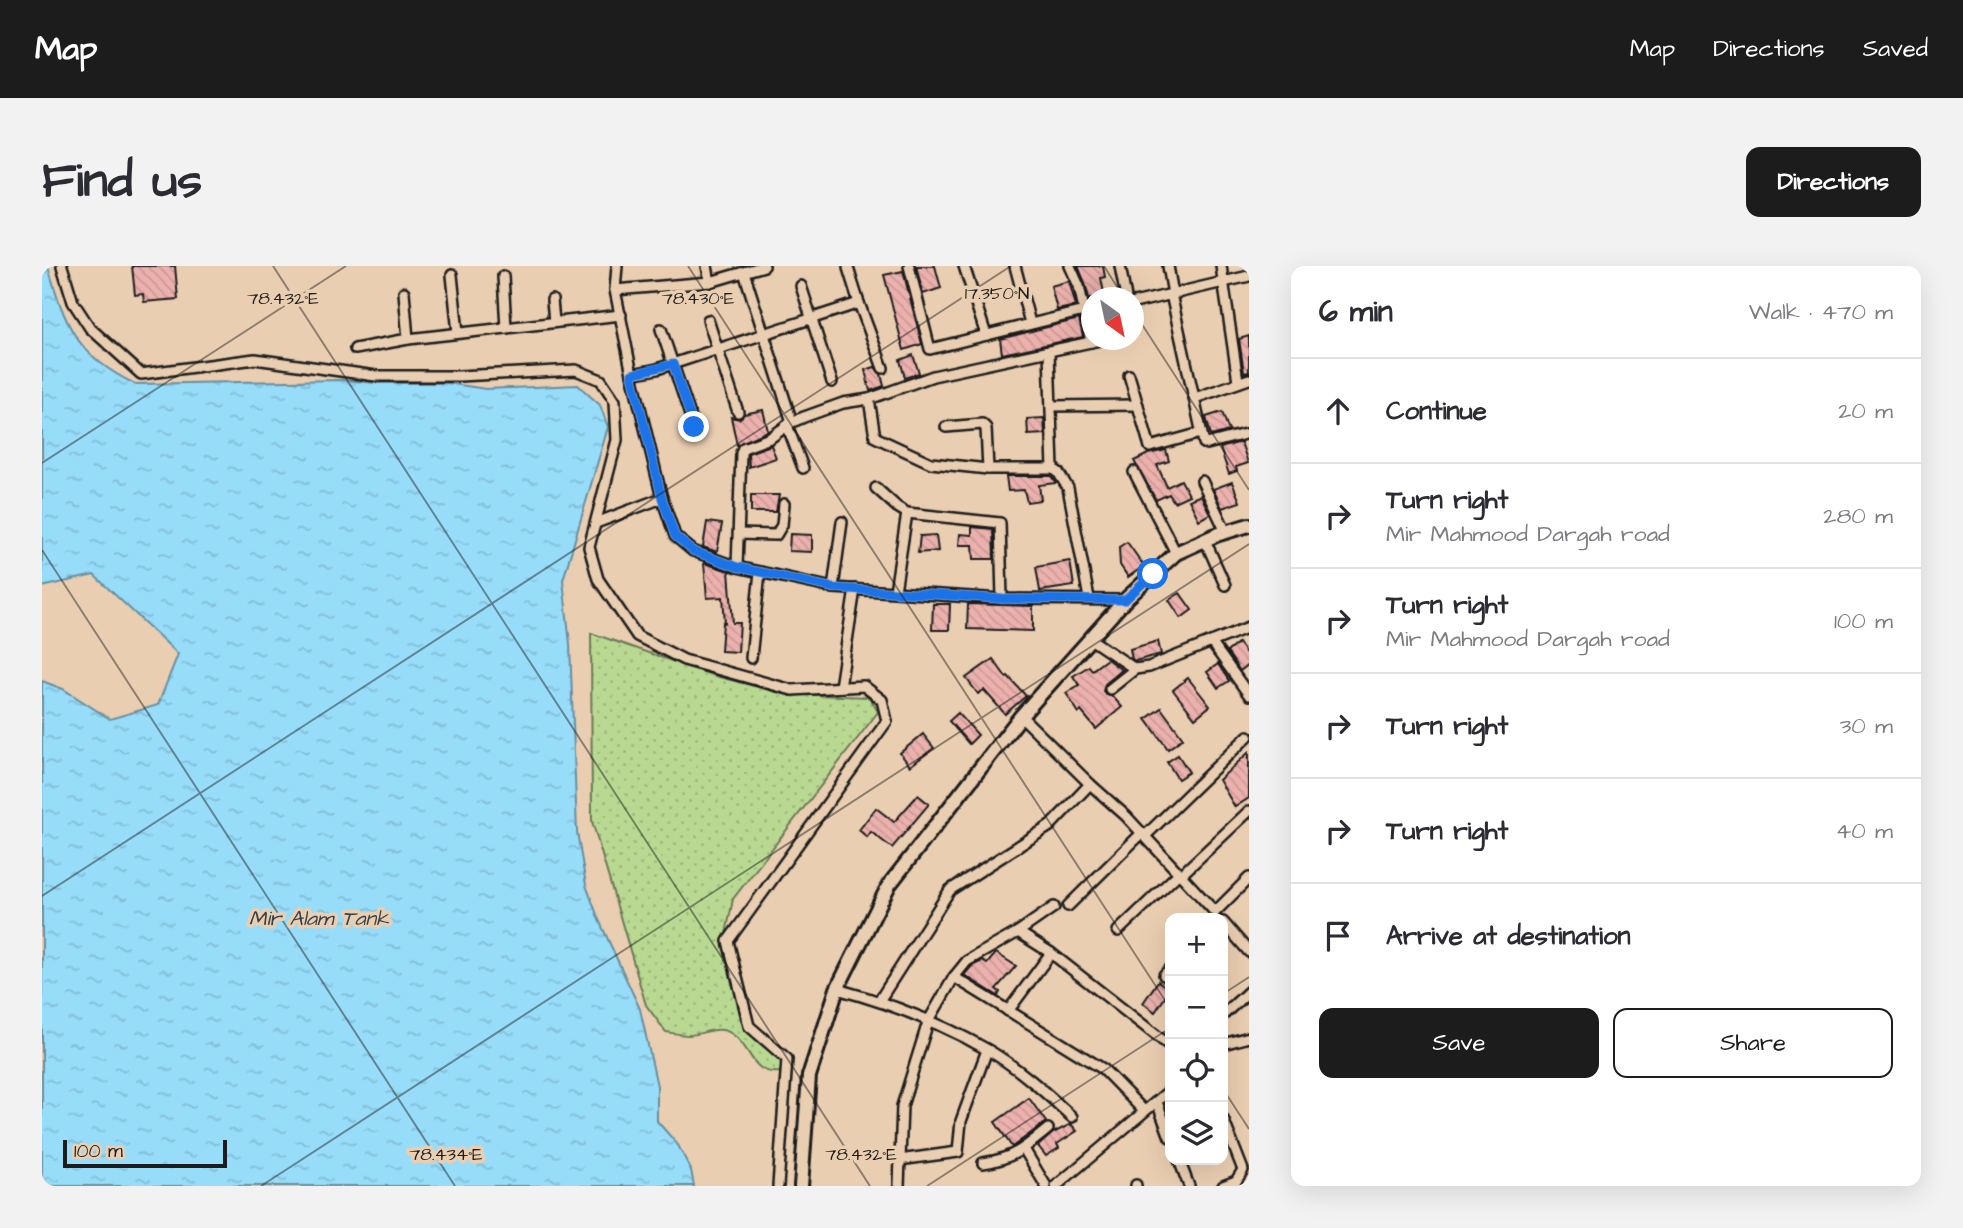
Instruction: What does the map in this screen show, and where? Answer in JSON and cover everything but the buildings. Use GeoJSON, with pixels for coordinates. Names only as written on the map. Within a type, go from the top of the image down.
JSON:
{"type":"FeatureCollection","features":[{"type":"Feature","properties":{"kind":"main road"},"geometry":{"type":"LineString","coordinates":[[801,1186],[809,1076],[837,989],[889,885],[1021,716],[1125,600],[1176,553],[1249,525]]}},
{"type":"Feature","properties":{"kind":"street"},"geometry":{"type":"LineString","coordinates":[[62,266],[73,302],[90,328],[141,374],[254,359],[376,376],[459,376],[576,370],[601,380],[615,401],[617,440],[589,547],[598,579],[637,636],[684,660],[792,690],[864,686],[883,700],[887,721],[728,941],[749,1027],[787,1059],[778,1186]]}},
{"type":"Feature","properties":{"kind":"street"},"geometry":{"type":"LineString","coordinates":[[617,266],[615,290],[662,498],[675,536],[693,551],[737,567],[833,588],[1002,599],[1125,600]]}},
{"type":"Feature","properties":{"kind":"street"},"geometry":{"type":"LineString","coordinates":[[707,266],[710,282]]}},
{"type":"Feature","properties":{"kind":"street"},"geometry":{"type":"LineString","coordinates":[[615,290],[710,282],[764,266]]}},
{"type":"Feature","properties":{"kind":"street"},"geometry":{"type":"LineString","coordinates":[[909,266],[930,349],[1081,310]]}},
{"type":"Feature","properties":{"kind":"street"},"geometry":{"type":"LineString","coordinates":[[964,266],[986,335]]}},
{"type":"Feature","properties":{"kind":"street"},"geometry":{"type":"LineString","coordinates":[[1015,266],[1030,323]]}},
{"type":"Feature","properties":{"kind":"street"},"geometry":{"type":"LineString","coordinates":[[1070,266],[1081,292]]}},
{"type":"Feature","properties":{"kind":"street"},"geometry":{"type":"LineString","coordinates":[[1120,266],[1124,287]]}},
{"type":"Feature","properties":{"kind":"street"},"geometry":{"type":"LineString","coordinates":[[1168,266],[1205,443],[1249,433]]}},
{"type":"Feature","properties":{"kind":"street"},"geometry":{"type":"LineString","coordinates":[[1221,266],[1238,381]]}},
{"type":"Feature","properties":{"kind":"street"},"geometry":{"type":"LineString","coordinates":[[848,268],[883,368]]}},
{"type":"Feature","properties":{"kind":"street"},"geometry":{"type":"LineString","coordinates":[[744,272],[803,468]]}},
{"type":"Feature","properties":{"kind":"street"},"geometry":{"type":"LineString","coordinates":[[452,275],[458,333]]}},
{"type":"Feature","properties":{"kind":"street"},"geometry":{"type":"LineString","coordinates":[[503,276],[506,328]]}},
{"type":"Feature","properties":{"kind":"street"},"geometry":{"type":"LineString","coordinates":[[1144,300],[1249,276]]}},
{"type":"Feature","properties":{"kind":"street"},"geometry":{"type":"LineString","coordinates":[[801,286],[832,383]]}},
{"type":"Feature","properties":{"kind":"street"},"geometry":{"type":"LineString","coordinates":[[404,292],[408,339]]}},
{"type":"Feature","properties":{"kind":"street"},"geometry":{"type":"LineString","coordinates":[[552,300],[554,322]]}},
{"type":"Feature","properties":{"kind":"street"},"geometry":{"type":"LineString","coordinates":[[632,374],[673,364],[859,303]]}},
{"type":"Feature","properties":{"kind":"street"},"geometry":{"type":"LineString","coordinates":[[355,349],[408,339],[621,315]]}},
{"type":"Feature","properties":{"kind":"street"},"geometry":{"type":"LineString","coordinates":[[708,320],[738,412]]}},
{"type":"Feature","properties":{"kind":"street"},"geometry":{"type":"LineString","coordinates":[[661,329],[694,427]]}},
{"type":"Feature","properties":{"kind":"street"},"geometry":{"type":"LineString","coordinates":[[737,567],[740,453],[743,448],[770,438],[789,424],[843,403],[869,399],[933,376],[1081,344]]}},
{"type":"Feature","properties":{"kind":"street"},"geometry":{"type":"LineString","coordinates":[[1049,352],[1053,469]]}},
{"type":"Feature","properties":{"kind":"street"},"geometry":{"type":"LineString","coordinates":[[1129,375],[1152,448],[1201,433]]}},
{"type":"Feature","properties":{"kind":"street"},"geometry":{"type":"LineString","coordinates":[[1195,397],[1249,379]]}},
{"type":"Feature","properties":{"kind":"street"},"geometry":{"type":"LineString","coordinates":[[869,399],[875,437],[930,463],[988,470],[1053,469],[1058,472],[1069,488],[1089,598]]}},
{"type":"Feature","properties":{"kind":"street"},"geometry":{"type":"LineString","coordinates":[[1052,406],[1138,405]]}},
{"type":"Feature","properties":{"kind":"street"},"geometry":{"type":"LineString","coordinates":[[946,427],[982,424],[986,428],[988,470]]}},
{"type":"Feature","properties":{"kind":"street"},"geometry":{"type":"LineString","coordinates":[[1134,472],[1176,553]]}},
{"type":"Feature","properties":{"kind":"street"},"geometry":{"type":"LineString","coordinates":[[1202,481],[1226,532]]}},
{"type":"Feature","properties":{"kind":"street"},"geometry":{"type":"LineString","coordinates":[[876,488],[907,513],[1000,523],[1002,599]]}},
{"type":"Feature","properties":{"kind":"street"},"geometry":{"type":"LineString","coordinates":[[596,523],[662,498]]}},
{"type":"Feature","properties":{"kind":"street"},"geometry":{"type":"LineString","coordinates":[[739,534],[776,535],[782,525],[784,504]]}},
{"type":"Feature","properties":{"kind":"street"},"geometry":{"type":"LineString","coordinates":[[895,591],[907,513]]}},
{"type":"Feature","properties":{"kind":"street"},"geometry":{"type":"LineString","coordinates":[[833,588],[842,522]]}},
{"type":"Feature","properties":{"kind":"street"},"geometry":{"type":"LineString","coordinates":[[1205,540],[1225,585]]}},
{"type":"Feature","properties":{"kind":"street"},"geometry":{"type":"LineString","coordinates":[[751,658],[760,572]]}},
{"type":"Feature","properties":{"kind":"street"},"geometry":{"type":"LineString","coordinates":[[840,687],[855,589]]}},
{"type":"Feature","properties":{"kind":"street"},"geometry":{"type":"LineString","coordinates":[[1110,689],[1135,668],[1149,667],[1249,628]]}},
{"type":"Feature","properties":{"kind":"street"},"geometry":{"type":"LineString","coordinates":[[1089,638],[1135,668]]}},
{"type":"Feature","properties":{"kind":"street"},"geometry":{"type":"LineString","coordinates":[[1211,642],[1249,695]]}},
{"type":"Feature","properties":{"kind":"street"},"geometry":{"type":"LineString","coordinates":[[1021,716],[1126,816],[1215,913]]}},
{"type":"Feature","properties":{"kind":"street"},"geometry":{"type":"LineString","coordinates":[[1068,906],[1248,736]]}},
{"type":"Feature","properties":{"kind":"street"},"geometry":{"type":"LineString","coordinates":[[879,1000],[950,890],[1050,826],[1090,784]]}},
{"type":"Feature","properties":{"kind":"street"},"geometry":{"type":"LineString","coordinates":[[1118,931],[1249,811]]}},
{"type":"Feature","properties":{"kind":"street"},"geometry":{"type":"LineString","coordinates":[[1222,913],[1249,878]]}},
{"type":"Feature","properties":{"kind":"street"},"geometry":{"type":"LineString","coordinates":[[899,1186],[902,1106],[928,1022],[954,977],[967,961],[1018,932],[1054,907]]}},
{"type":"Feature","properties":{"kind":"street"},"geometry":{"type":"LineString","coordinates":[[1228,928],[1249,952]]}},
{"type":"Feature","properties":{"kind":"street"},"geometry":{"type":"LineString","coordinates":[[1018,932],[1051,953],[1165,1042]]}},
{"type":"Feature","properties":{"kind":"street"},"geometry":{"type":"LineString","coordinates":[[1008,1011],[1051,953]]}},
{"type":"Feature","properties":{"kind":"street"},"geometry":{"type":"LineString","coordinates":[[954,977],[1103,1069],[1143,1111]]}},
{"type":"Feature","properties":{"kind":"street"},"geometry":{"type":"LineString","coordinates":[[837,989],[879,1000],[987,1050],[1038,1086],[1072,1117]]}},
{"type":"Feature","properties":{"kind":"street"},"geometry":{"type":"LineString","coordinates":[[1228,1010],[1249,991]]}},
{"type":"Feature","properties":{"kind":"street"},"geometry":{"type":"LineString","coordinates":[[1228,1043],[1249,1037]]}},
{"type":"Feature","properties":{"kind":"street"},"geometry":{"type":"LineString","coordinates":[[898,1160],[958,1152],[961,1121],[987,1050]]}},
{"type":"Feature","properties":{"kind":"street"},"geometry":{"type":"LineString","coordinates":[[1058,1185],[1165,1095]]}},
{"type":"Feature","properties":{"kind":"street"},"geometry":{"type":"LineString","coordinates":[[1157,1102],[1165,1124]]}},
{"type":"Feature","properties":{"kind":"street"},"geometry":{"type":"LineString","coordinates":[[983,1163],[1004,1160],[1024,1149],[1048,1129]]}},
{"type":"Feature","properties":{"kind":"street"},"geometry":{"type":"LineString","coordinates":[[1223,1186],[1236,1181],[1246,1168],[1228,1130]]}},
{"type":"Feature","properties":{"kind":"street"},"geometry":{"type":"LineString","coordinates":[[1024,1149],[1046,1186]]}},
{"type":"Feature","properties":{"kind":"street"},"geometry":{"type":"LineString","coordinates":[[1181,1165],[1189,1186]]}},
{"type":"Feature","properties":{"kind":"green space"},"geometry":{"type":"Polygon","coordinates":[[[591,633],[715,676],[786,694],[870,697],[878,712],[733,899],[724,944],[746,1028],[785,1059],[780,1072],[770,1072],[757,1065],[739,1040],[727,1031],[716,1030],[694,1035],[666,1032],[646,1005],[592,821],[591,633]]]}},
{"type":"Feature","properties":{"kind":"water","name":"Mir Alam Tank"},"geometry":{"type":"Polygon","coordinates":[[[42,266],[48,266],[68,322],[86,350],[99,362],[135,384],[342,380],[447,383],[486,389],[578,385],[600,405],[608,427],[563,580],[570,644],[577,832],[586,885],[640,1009],[657,1086],[657,1121],[678,1145],[691,1170],[694,1186],[42,1186],[42,681],[63,689],[110,719],[158,705],[178,654],[94,575],[42,587],[42,266]]]}},
{"type":"Feature","properties":{"kind":"route"},"geometry":{"type":"LineString","coordinates":[[694,427],[673,364],[632,374],[662,498],[675,536],[693,551],[737,567],[833,588],[1002,599],[1125,600],[1153,574]]}}]}
